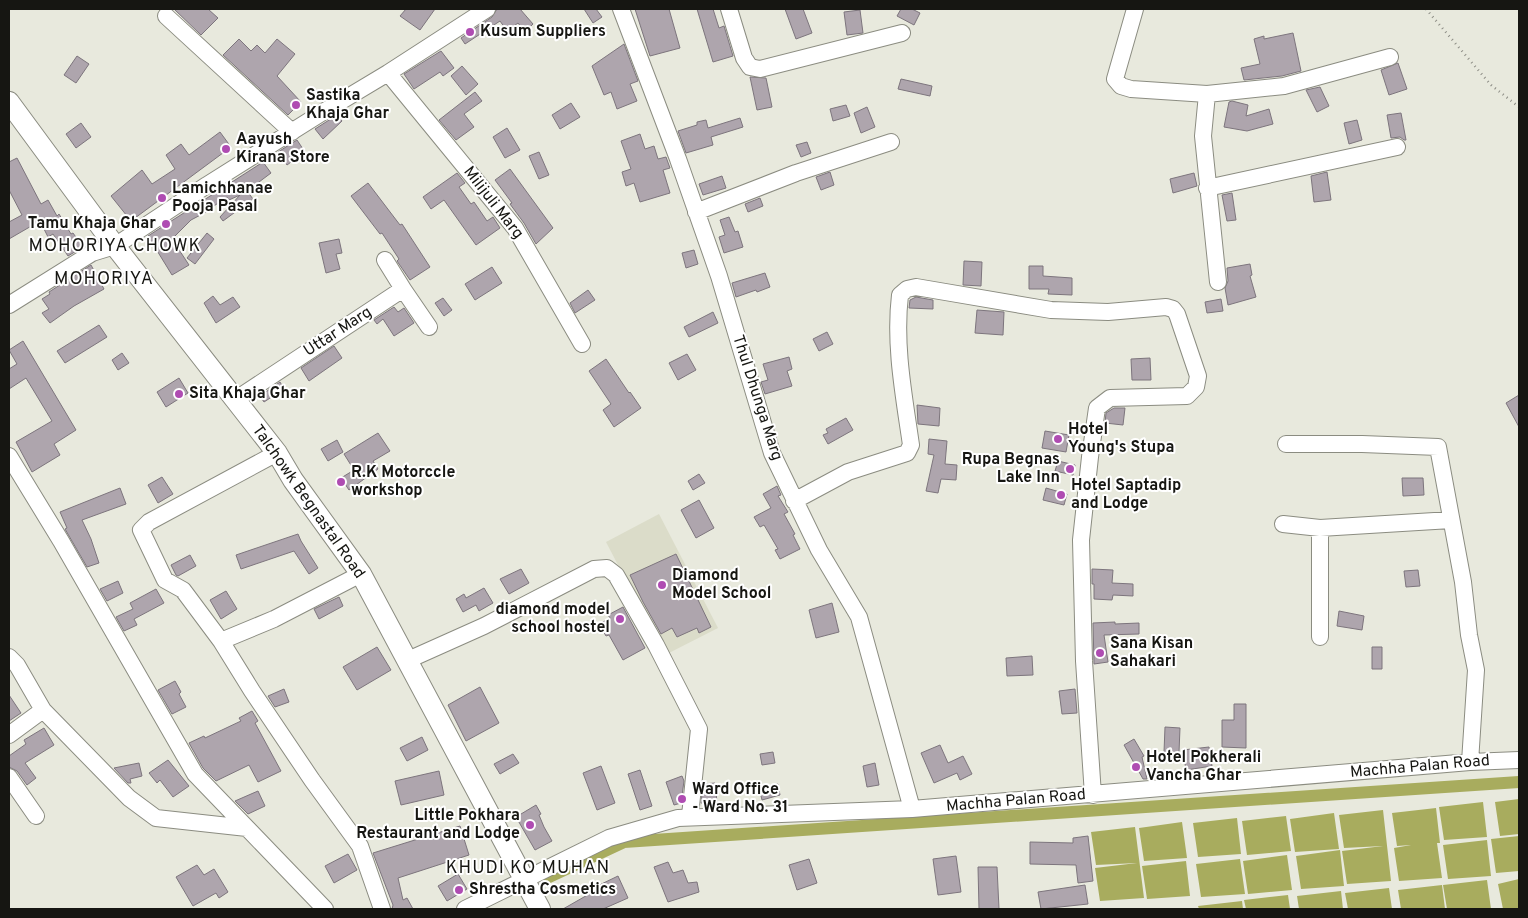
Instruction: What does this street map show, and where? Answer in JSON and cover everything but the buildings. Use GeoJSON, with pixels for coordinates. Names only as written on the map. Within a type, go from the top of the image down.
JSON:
{"type":"FeatureCollection","features":[{"type":"Feature","properties":{"kind":"main road","name":"Talchowk Begnastal Road"},"geometry":{"type":"LineString","coordinates":[[9,102],[115,246],[276,453],[293,480],[361,574],[540,909]]}},
{"type":"Feature","properties":{"kind":"street"},"geometry":{"type":"LineString","coordinates":[[10,301],[92,253],[115,246],[207,185],[487,9]]}},
{"type":"Feature","properties":{"kind":"street","name":"Thul Dhunga Marg"},"geometry":{"type":"LineString","coordinates":[[621,9],[678,159],[719,276],[772,453],[819,550],[859,617],[912,809]]}},
{"type":"Feature","properties":{"kind":"street"},"geometry":{"type":"LineString","coordinates":[[729,9],[744,58],[750,67],[760,69],[902,33]]}},
{"type":"Feature","properties":{"kind":"street"},"geometry":{"type":"LineString","coordinates":[[1135,9],[1115,79],[1121,86],[1130,89],[1207,94],[1284,86],[1390,57]]}},
{"type":"Feature","properties":{"kind":"street"},"geometry":{"type":"LineString","coordinates":[[166,16],[292,132]]}},
{"type":"Feature","properties":{"kind":"street","name":"Milijuli Marg"},"geometry":{"type":"LineString","coordinates":[[388,72],[515,228],[582,344]]}},
{"type":"Feature","properties":{"kind":"street"},"geometry":{"type":"LineString","coordinates":[[1207,94],[1203,136],[1218,282]]}},
{"type":"Feature","properties":{"kind":"street"},"geometry":{"type":"LineString","coordinates":[[696,212],[796,173],[891,142]]}},
{"type":"Feature","properties":{"kind":"street"},"geometry":{"type":"LineString","coordinates":[[1207,188],[1397,147]]}},
{"type":"Feature","properties":{"kind":"street"},"geometry":{"type":"LineString","coordinates":[[384,260],[429,327]]}},
{"type":"Feature","properties":{"kind":"street"},"geometry":{"type":"LineString","coordinates":[[794,500],[848,472],[907,453],[911,445],[900,373],[898,308],[900,295],[907,289],[916,287],[1052,310],[1108,312],[1166,307],[1173,309],[1177,314],[1198,376],[1196,388],[1187,396],[1110,398],[1097,408],[1081,540],[1084,661],[1093,795]]}},
{"type":"Feature","properties":{"kind":"street","name":"Uttar Marg"},"geometry":{"type":"LineString","coordinates":[[235,400],[403,289]]}},
{"type":"Feature","properties":{"kind":"street"},"geometry":{"type":"LineString","coordinates":[[1286,444],[1438,446],[1463,582],[1469,634],[1476,670],[1470,762]]}},
{"type":"Feature","properties":{"kind":"street"},"geometry":{"type":"LineString","coordinates":[[276,453],[148,522],[141,530],[165,580],[183,590],[221,641],[312,780],[360,846],[382,909]]}},
{"type":"Feature","properties":{"kind":"street"},"geometry":{"type":"LineString","coordinates":[[9,456],[61,541],[195,774],[326,909]]}},
{"type":"Feature","properties":{"kind":"street"},"geometry":{"type":"LineString","coordinates":[[1284,524],[1320,528],[1451,520]]}},
{"type":"Feature","properties":{"kind":"street"},"geometry":{"type":"LineString","coordinates":[[1320,528],[1320,637]]}},
{"type":"Feature","properties":{"kind":"street"},"geometry":{"type":"LineString","coordinates":[[408,660],[484,626],[594,569],[607,568],[616,575],[656,645],[699,729],[690,816]]}},
{"type":"Feature","properties":{"kind":"street"},"geometry":{"type":"LineString","coordinates":[[221,641],[274,619],[361,574]]}},
{"type":"Feature","properties":{"kind":"street"},"geometry":{"type":"LineString","coordinates":[[9,657],[18,665],[43,710],[129,798],[156,818],[246,828]]}},
{"type":"Feature","properties":{"kind":"street"},"geometry":{"type":"LineString","coordinates":[[9,735],[43,710]]}},
{"type":"Feature","properties":{"kind":"street","name":"Machha Palan Road"},"geometry":{"type":"LineString","coordinates":[[465,909],[609,838],[690,816],[912,809],[1470,762],[1519,760]]}},
{"type":"Feature","properties":{"kind":"street"},"geometry":{"type":"LineString","coordinates":[[10,780],[36,816]]}},
{"type":"Feature","properties":{"kind":"path"},"geometry":{"type":"LineString","coordinates":[[1426,9],[1491,85],[1519,107]]}},
{"type":"Feature","properties":{"kind":"shaded area","name":"Diamond Model School"},"geometry":{"type":"Polygon","coordinates":[[[659,514],[718,628],[665,655],[606,542],[659,514]]]}},
{"type":"Feature","properties":{"kind":"shaded area"},"geometry":{"type":"Polygon","coordinates":[[[1519,799],[1519,834],[1500,836],[1495,802],[1519,799]]]}},
{"type":"Feature","properties":{"kind":"shaded area"},"geometry":{"type":"Polygon","coordinates":[[[1483,802],[1487,837],[1444,840],[1439,807],[1483,802]]]}},
{"type":"Feature","properties":{"kind":"shaded area"},"geometry":{"type":"Polygon","coordinates":[[[1436,808],[1440,843],[1437,843],[1442,878],[1399,881],[1394,848],[1411,845],[1397,846],[1392,813],[1436,808]]]}},
{"type":"Feature","properties":{"kind":"shaded area"},"geometry":{"type":"Polygon","coordinates":[[[1383,810],[1391,881],[1347,884],[1342,851],[1383,846],[1344,848],[1339,815],[1383,810]]]}},
{"type":"Feature","properties":{"kind":"shaded area"},"geometry":{"type":"Polygon","coordinates":[[[1334,813],[1339,849],[1295,852],[1290,819],[1334,813]]]}},
{"type":"Feature","properties":{"kind":"shaded area"},"geometry":{"type":"Polygon","coordinates":[[[1286,816],[1291,851],[1247,855],[1242,821],[1286,816]]]}},
{"type":"Feature","properties":{"kind":"shaded area"},"geometry":{"type":"Polygon","coordinates":[[[1237,818],[1241,854],[1198,857],[1193,823],[1237,818]]]}},
{"type":"Feature","properties":{"kind":"shaded area"},"geometry":{"type":"Polygon","coordinates":[[[1182,822],[1187,858],[1144,861],[1139,828],[1182,822]]]}},
{"type":"Feature","properties":{"kind":"shaded area"},"geometry":{"type":"Polygon","coordinates":[[[1135,827],[1144,898],[1100,901],[1095,868],[1137,863],[1096,865],[1091,832],[1135,827]]]}},
{"type":"Feature","properties":{"kind":"shaded area"},"geometry":{"type":"Polygon","coordinates":[[[1519,836],[1519,871],[1496,873],[1491,839],[1519,836]]]}},
{"type":"Feature","properties":{"kind":"shaded area"},"geometry":{"type":"Polygon","coordinates":[[[1487,840],[1491,876],[1448,879],[1443,845],[1487,840]]]}},
{"type":"Feature","properties":{"kind":"shaded area"},"geometry":{"type":"Polygon","coordinates":[[[1340,850],[1344,886],[1301,889],[1296,856],[1340,850]]]}},
{"type":"Feature","properties":{"kind":"shaded area"},"geometry":{"type":"Polygon","coordinates":[[[1287,855],[1292,890],[1248,894],[1243,861],[1287,855]]]}},
{"type":"Feature","properties":{"kind":"shaded area"},"geometry":{"type":"Polygon","coordinates":[[[1240,859],[1245,894],[1201,897],[1196,864],[1240,859]]]}},
{"type":"Feature","properties":{"kind":"shaded area"},"geometry":{"type":"Polygon","coordinates":[[[1186,861],[1190,896],[1147,899],[1142,866],[1186,861]]]}},
{"type":"Feature","properties":{"kind":"shaded area"},"geometry":{"type":"Polygon","coordinates":[[[1519,879],[1519,909],[1503,909],[1498,884],[1519,879]]]}},
{"type":"Feature","properties":{"kind":"shaded area"},"geometry":{"type":"Polygon","coordinates":[[[1487,880],[1491,909],[1447,909],[1443,885],[1487,880]]]}},
{"type":"Feature","properties":{"kind":"shaded area"},"geometry":{"type":"Polygon","coordinates":[[[1442,885],[1445,909],[1401,909],[1398,890],[1442,885]]]}},
{"type":"Feature","properties":{"kind":"shaded area"},"geometry":{"type":"Polygon","coordinates":[[[1389,888],[1392,909],[1348,909],[1345,893],[1389,888]]]}},
{"type":"Feature","properties":{"kind":"shaded area"},"geometry":{"type":"Polygon","coordinates":[[[1341,891],[1343,909],[1299,909],[1297,896],[1341,891]]]}},
{"type":"Feature","properties":{"kind":"shaded area"},"geometry":{"type":"Polygon","coordinates":[[[1288,895],[1290,909],[1246,909],[1244,900],[1288,895]]]}},
{"type":"Feature","properties":{"kind":"shaded area"},"geometry":{"type":"Polygon","coordinates":[[[1242,901],[1243,909],[1199,909],[1198,906],[1242,901]]]}},
{"type":"Feature","properties":{"kind":"waterway"},"geometry":{"type":"LineString","coordinates":[[549,877],[624,842],[1519,782]]}},
{"type":"Feature","properties":{"kind":"place","name":"Kusum Suppliers"},"geometry":{"type":"Point","coordinates":[470,32]}},
{"type":"Feature","properties":{"kind":"place","name":"Sastika Khaja Ghar"},"geometry":{"type":"Point","coordinates":[296,105]}},
{"type":"Feature","properties":{"kind":"place","name":"Aayush Kirana Store"},"geometry":{"type":"Point","coordinates":[226,149]}},
{"type":"Feature","properties":{"kind":"place","name":"Lamichhanae Pooja Pasal"},"geometry":{"type":"Point","coordinates":[162,198]}},
{"type":"Feature","properties":{"kind":"place","name":"Tamu Khaja Ghar"},"geometry":{"type":"Point","coordinates":[166,224]}},
{"type":"Feature","properties":{"kind":"place","name":"Sita Khaja Ghar"},"geometry":{"type":"Point","coordinates":[179,394]}},
{"type":"Feature","properties":{"kind":"place","name":"Hotel Young's Stupa"},"geometry":{"type":"Point","coordinates":[1058,439]}},
{"type":"Feature","properties":{"kind":"place","name":"Rupa Begnas Lake Inn"},"geometry":{"type":"Point","coordinates":[1070,469]}},
{"type":"Feature","properties":{"kind":"place","name":"R.K Motorccle workshop"},"geometry":{"type":"Point","coordinates":[341,482]}},
{"type":"Feature","properties":{"kind":"place","name":"Hotel Saptadip and Lodge"},"geometry":{"type":"Point","coordinates":[1061,495]}},
{"type":"Feature","properties":{"kind":"place","name":"Diamond Model School"},"geometry":{"type":"Point","coordinates":[662,585]}},
{"type":"Feature","properties":{"kind":"place","name":"diamond model school hostel"},"geometry":{"type":"Point","coordinates":[620,619]}},
{"type":"Feature","properties":{"kind":"place","name":"Sana Kisan Sahakari"},"geometry":{"type":"Point","coordinates":[1100,653]}},
{"type":"Feature","properties":{"kind":"place","name":"Hotel Pokherali Vancha Ghar"},"geometry":{"type":"Point","coordinates":[1136,767]}},
{"type":"Feature","properties":{"kind":"place","name":"Ward Office - Ward No. 31"},"geometry":{"type":"Point","coordinates":[682,799]}},
{"type":"Feature","properties":{"kind":"place","name":"Little Pokhara Restaurant and Lodge"},"geometry":{"type":"Point","coordinates":[530,825]}},
{"type":"Feature","properties":{"kind":"place","name":"Shrestha Cosmetics"},"geometry":{"type":"Point","coordinates":[459,890]}},
{"type":"Feature","properties":{"kind":"district","name":"MOHORIYA CHOWK"},"geometry":{"type":"Point","coordinates":[115,246]}},
{"type":"Feature","properties":{"kind":"district","name":"MOHORIYA"},"geometry":{"type":"Point","coordinates":[104,279]}},
{"type":"Feature","properties":{"kind":"district","name":"KHUDI KO MUHAN"},"geometry":{"type":"Point","coordinates":[528,868]}}]}
